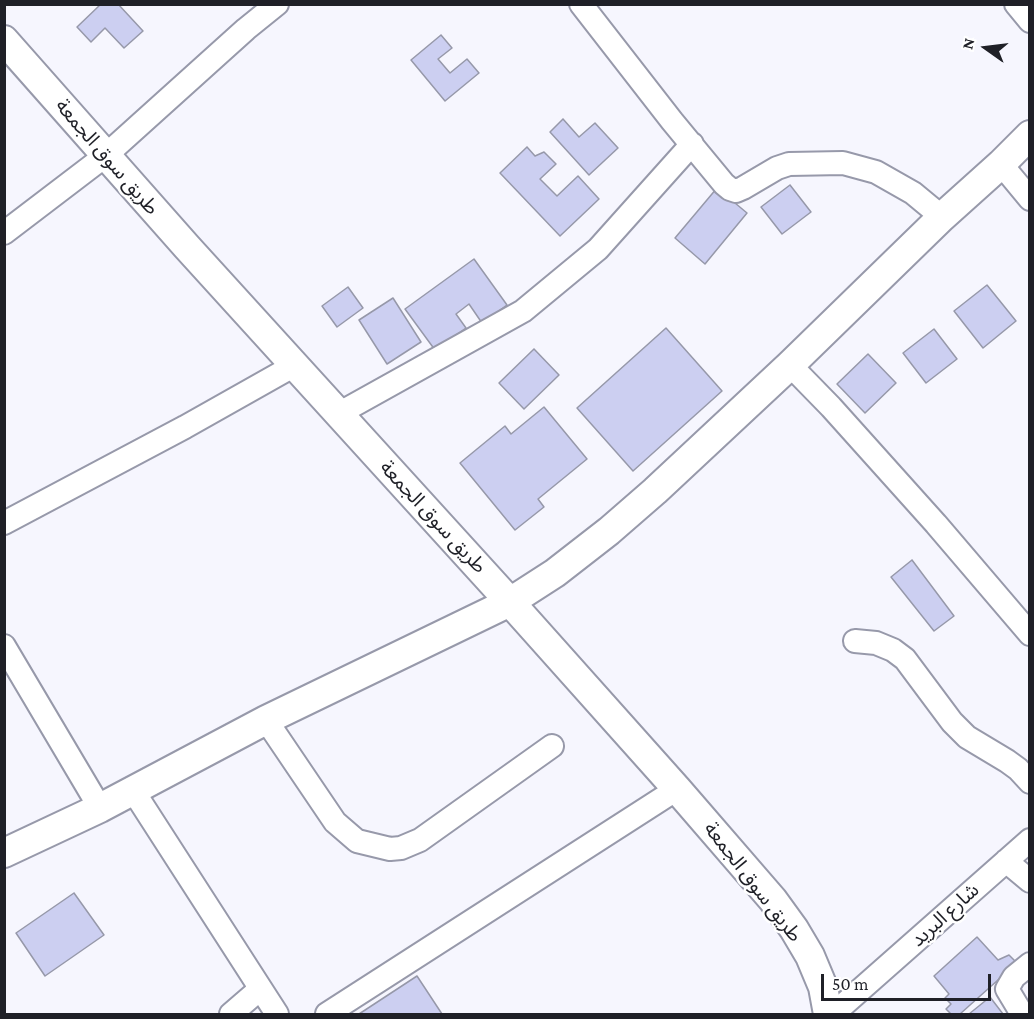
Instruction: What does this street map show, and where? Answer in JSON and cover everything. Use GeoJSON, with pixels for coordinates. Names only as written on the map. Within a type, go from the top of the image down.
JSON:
{"type":"FeatureCollection","features":[{"type":"Feature","properties":{"kind":"street"},"geometry":{"type":"LineString","coordinates":[[4,232],[105,156],[277,4]]}},
{"type":"Feature","properties":{"kind":"street"},"geometry":{"type":"LineString","coordinates":[[581,4],[724,184],[736,191],[777,168],[789,164],[843,163],[876,172],[913,193],[942,217]]}},
{"type":"Feature","properties":{"kind":"street"},"geometry":{"type":"LineString","coordinates":[[1016,4],[1029,21]]}},
{"type":"Feature","properties":{"kind":"street","name":"طريق سوق الجمعة"},"geometry":{"type":"LineString","coordinates":[[4,40],[105,156],[510,602],[773,900],[810,956],[831,1014]]}},
{"type":"Feature","properties":{"kind":"street"},"geometry":{"type":"LineString","coordinates":[[4,853],[134,792],[266,720],[510,602],[555,573],[655,491],[1029,135]]}},
{"type":"Feature","properties":{"kind":"street"},"geometry":{"type":"LineString","coordinates":[[338,414],[523,311],[597,249],[692,144]]}},
{"type":"Feature","properties":{"kind":"street"},"geometry":{"type":"LineString","coordinates":[[1001,164],[1029,199]]}},
{"type":"Feature","properties":{"kind":"street"},"geometry":{"type":"LineString","coordinates":[[790,364],[936,524],[1029,634]]}},
{"type":"Feature","properties":{"kind":"street"},"geometry":{"type":"LineString","coordinates":[[4,523],[186,427],[295,365]]}},
{"type":"Feature","properties":{"kind":"street"},"geometry":{"type":"LineString","coordinates":[[855,641],[876,643],[893,650],[905,659],[952,722],[967,737],[1007,761],[1029,782]]}},
{"type":"Feature","properties":{"kind":"street"},"geometry":{"type":"LineString","coordinates":[[4,646],[100,808]]}},
{"type":"Feature","properties":{"kind":"street"},"geometry":{"type":"LineString","coordinates":[[266,720],[335,822],[357,841],[390,849],[401,848],[420,840],[552,746]]}},
{"type":"Feature","properties":{"kind":"street"},"geometry":{"type":"LineString","coordinates":[[327,1014],[677,789]]}},
{"type":"Feature","properties":{"kind":"street"},"geometry":{"type":"LineString","coordinates":[[134,792],[277,1014]]}},
{"type":"Feature","properties":{"kind":"street","name":"شارع البريد"},"geometry":{"type":"LineString","coordinates":[[831,1014],[1029,840]]}},
{"type":"Feature","properties":{"kind":"street"},"geometry":{"type":"LineString","coordinates":[[1006,861],[1029,881]]}},
{"type":"Feature","properties":{"kind":"street"},"geometry":{"type":"LineString","coordinates":[[1022,1014],[1007,989],[1014,977],[1029,964]]}},
{"type":"Feature","properties":{"kind":"street"},"geometry":{"type":"LineString","coordinates":[[231,1014],[260,989]]}},
{"type":"Feature","properties":{"kind":"building"},"geometry":{"type":"Polygon","coordinates":[[[101,4],[118,4],[143,31],[124,48],[105,28],[91,42],[77,27],[101,4]]]}},
{"type":"Feature","properties":{"kind":"building"},"geometry":{"type":"Polygon","coordinates":[[[441,35],[452,48],[438,59],[450,73],[467,59],[479,73],[445,101],[411,60],[441,35]]]}},
{"type":"Feature","properties":{"kind":"building"},"geometry":{"type":"Polygon","coordinates":[[[563,119],[579,137],[595,123],[618,148],[589,175],[550,132],[563,119]]]}},
{"type":"Feature","properties":{"kind":"building"},"geometry":{"type":"Polygon","coordinates":[[[527,147],[535,156],[544,152],[556,164],[540,179],[557,196],[578,176],[599,199],[560,236],[500,173],[527,147]]]}},
{"type":"Feature","properties":{"kind":"building"},"geometry":{"type":"Polygon","coordinates":[[[790,185],[811,212],[782,234],[761,207],[790,185]]]}},
{"type":"Feature","properties":{"kind":"building"},"geometry":{"type":"Polygon","coordinates":[[[717,188],[747,213],[705,264],[675,238],[717,188]]]}},
{"type":"Feature","properties":{"kind":"building"},"geometry":{"type":"Polygon","coordinates":[[[474,259],[507,305],[482,323],[469,304],[456,314],[466,328],[435,350],[405,309],[474,259]]]}},
{"type":"Feature","properties":{"kind":"building"},"geometry":{"type":"Polygon","coordinates":[[[987,285],[1016,321],[983,348],[954,311],[987,285]]]}},
{"type":"Feature","properties":{"kind":"building"},"geometry":{"type":"Polygon","coordinates":[[[348,287],[363,308],[337,327],[322,306],[348,287]]]}},
{"type":"Feature","properties":{"kind":"building"},"geometry":{"type":"Polygon","coordinates":[[[393,298],[421,342],[387,364],[359,320],[393,298]]]}},
{"type":"Feature","properties":{"kind":"building"},"geometry":{"type":"Polygon","coordinates":[[[666,328],[722,391],[633,471],[577,408],[666,328]]]}},
{"type":"Feature","properties":{"kind":"building"},"geometry":{"type":"Polygon","coordinates":[[[934,329],[957,359],[926,383],[903,353],[934,329]]]}},
{"type":"Feature","properties":{"kind":"building"},"geometry":{"type":"Polygon","coordinates":[[[534,349],[559,375],[524,409],[499,383],[534,349]]]}},
{"type":"Feature","properties":{"kind":"building"},"geometry":{"type":"Polygon","coordinates":[[[868,354],[896,383],[865,413],[837,384],[868,354]]]}},
{"type":"Feature","properties":{"kind":"building"},"geometry":{"type":"Polygon","coordinates":[[[544,407],[587,459],[538,499],[544,507],[515,530],[460,463],[505,426],[511,434],[544,407]]]}},
{"type":"Feature","properties":{"kind":"building"},"geometry":{"type":"Polygon","coordinates":[[[912,560],[954,616],[934,631],[891,577],[912,560]]]}},
{"type":"Feature","properties":{"kind":"building"},"geometry":{"type":"Polygon","coordinates":[[[74,893],[104,935],[45,976],[16,933],[74,893]]]}},
{"type":"Feature","properties":{"kind":"building"},"geometry":{"type":"Polygon","coordinates":[[[977,937],[998,960],[1009,955],[1017,963],[960,1014],[951,1014],[946,1009],[951,1004],[945,998],[949,994],[934,976],[977,937]]]}},
{"type":"Feature","properties":{"kind":"building"},"geometry":{"type":"Polygon","coordinates":[[[417,976],[442,1014],[359,1014],[417,976]]]}},
{"type":"Feature","properties":{"kind":"building"},"geometry":{"type":"Polygon","coordinates":[[[990,997],[1003,1014],[969,1014],[990,997]]]}}]}
